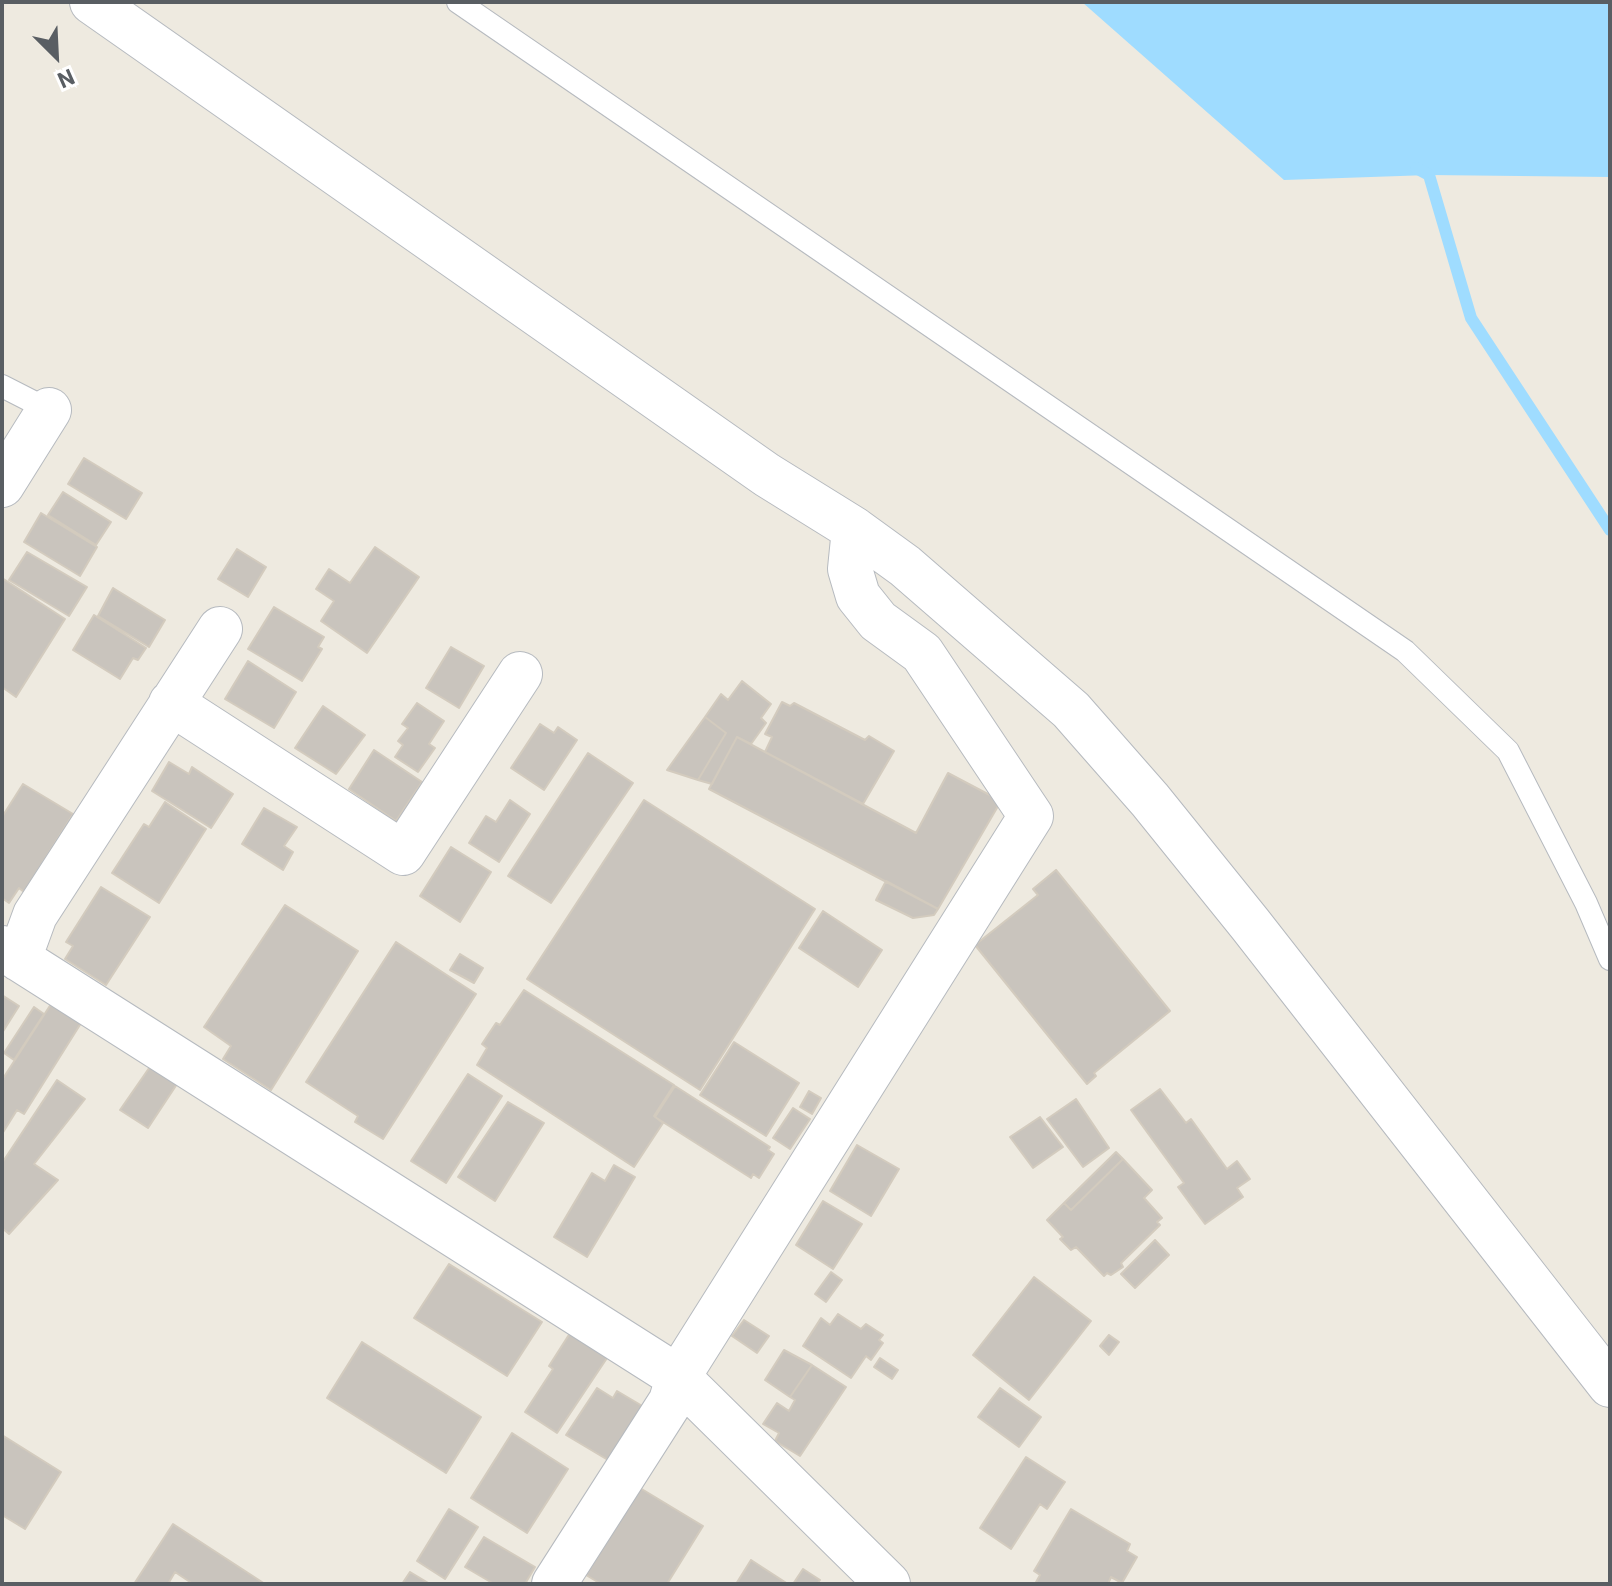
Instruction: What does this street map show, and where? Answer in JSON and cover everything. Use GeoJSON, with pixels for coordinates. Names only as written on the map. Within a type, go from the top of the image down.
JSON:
{"type":"FeatureCollection","features":[{"type":"Feature","properties":{"kind":"street"},"geometry":{"type":"LineString","coordinates":[[92,2],[767,475],[854,529],[905,566],[1071,710],[1250,924],[1610,1385]]}},
{"type":"Feature","properties":{"kind":"street"},"geometry":{"type":"LineString","coordinates":[[2,485],[49,410]]}},
{"type":"Feature","properties":{"kind":"street"},"geometry":{"type":"LineString","coordinates":[[554,1584],[671,1401],[678,1377],[1031,816],[922,653],[878,621],[858,596],[850,569],[854,529]]}},
{"type":"Feature","properties":{"kind":"street"},"geometry":{"type":"LineString","coordinates":[[220,629],[10,953],[678,1377],[888,1584]]}},
{"type":"Feature","properties":{"kind":"street"},"geometry":{"type":"LineString","coordinates":[[171,703],[403,853],[520,674]]}},
{"type":"Feature","properties":{"kind":"lane"},"geometry":{"type":"LineString","coordinates":[[458,2],[1405,651],[1508,751],[1586,903],[1610,959]]}},
{"type":"Feature","properties":{"kind":"lane"},"geometry":{"type":"LineString","coordinates":[[2,386],[49,410]]}},
{"type":"Feature","properties":{"kind":"water"},"geometry":{"type":"Polygon","coordinates":[[[1082,2],[1610,2],[1610,177],[1429,175],[1284,180],[1082,2]]]}},
{"type":"Feature","properties":{"kind":"building"},"geometry":{"type":"Polygon","coordinates":[[[84,458],[142,493],[126,519],[68,484],[84,458]]]}},
{"type":"Feature","properties":{"kind":"building"},"geometry":{"type":"Polygon","coordinates":[[[63,492],[111,522],[96,545],[48,515],[63,492]]]}},
{"type":"Feature","properties":{"kind":"building"},"geometry":{"type":"Polygon","coordinates":[[[41,513],[97,547],[80,576],[24,542],[41,513]]]}},
{"type":"Feature","properties":{"kind":"building"},"geometry":{"type":"Polygon","coordinates":[[[375,547],[419,577],[367,653],[321,621],[334,601],[316,589],[329,569],[350,583],[375,547]]]}},
{"type":"Feature","properties":{"kind":"building"},"geometry":{"type":"Polygon","coordinates":[[[237,549],[266,567],[248,597],[218,579],[237,549]]]}},
{"type":"Feature","properties":{"kind":"building"},"geometry":{"type":"Polygon","coordinates":[[[27,552],[87,587],[69,616],[9,580],[27,552]]]}},
{"type":"Feature","properties":{"kind":"building"},"geometry":{"type":"Polygon","coordinates":[[[2,578],[65,619],[16,697],[2,687],[2,578]]]}},
{"type":"Feature","properties":{"kind":"building"},"geometry":{"type":"Polygon","coordinates":[[[113,588],[165,620],[149,647],[98,616],[113,588]]]}},
{"type":"Feature","properties":{"kind":"building"},"geometry":{"type":"Polygon","coordinates":[[[274,607],[324,637],[318,647],[322,649],[302,681],[248,649],[274,607]]]}},
{"type":"Feature","properties":{"kind":"building"},"geometry":{"type":"Polygon","coordinates":[[[94,615],[146,648],[138,660],[133,658],[120,679],[73,650],[94,615]]]}},
{"type":"Feature","properties":{"kind":"building"},"geometry":{"type":"Polygon","coordinates":[[[451,647],[484,666],[459,708],[426,688],[451,647]]]}},
{"type":"Feature","properties":{"kind":"building"},"geometry":{"type":"Polygon","coordinates":[[[248,661],[296,692],[274,728],[225,699],[248,661]]]}},
{"type":"Feature","properties":{"kind":"building"},"geometry":{"type":"Polygon","coordinates":[[[742,681],[771,704],[761,718],[766,723],[751,744],[737,737],[712,784],[698,780],[726,733],[705,717],[721,694],[728,700],[742,681]]]}},
{"type":"Feature","properties":{"kind":"building"},"geometry":{"type":"Polygon","coordinates":[[[782,702],[790,706],[794,703],[865,740],[869,736],[894,751],[863,804],[765,752],[772,737],[765,734],[782,702]]]}},
{"type":"Feature","properties":{"kind":"building"},"geometry":{"type":"Polygon","coordinates":[[[417,703],[444,721],[429,744],[435,748],[418,772],[395,757],[403,745],[398,741],[408,728],[402,724],[417,703]]]}},
{"type":"Feature","properties":{"kind":"building"},"geometry":{"type":"Polygon","coordinates":[[[323,706],[365,735],[336,774],[295,748],[323,706]]]}},
{"type":"Feature","properties":{"kind":"building"},"geometry":{"type":"Polygon","coordinates":[[[705,717],[726,733],[698,780],[667,770],[705,717]]]}},
{"type":"Feature","properties":{"kind":"building"},"geometry":{"type":"Polygon","coordinates":[[[540,724],[554,733],[558,727],[577,740],[544,790],[511,768],[540,724]]]}},
{"type":"Feature","properties":{"kind":"building"},"geometry":{"type":"Polygon","coordinates":[[[737,737],[916,833],[948,773],[1001,801],[938,909],[709,789],[737,737]]]}},
{"type":"Feature","properties":{"kind":"building"},"geometry":{"type":"Polygon","coordinates":[[[374,750],[422,782],[396,821],[349,789],[374,750]]]}},
{"type":"Feature","properties":{"kind":"building"},"geometry":{"type":"Polygon","coordinates":[[[588,753],[633,783],[551,903],[508,876],[588,753]]]}},
{"type":"Feature","properties":{"kind":"building"},"geometry":{"type":"Polygon","coordinates":[[[169,762],[189,774],[192,767],[233,794],[211,828],[152,791],[169,762]]]}},
{"type":"Feature","properties":{"kind":"building"},"geometry":{"type":"Polygon","coordinates":[[[23,784],[73,814],[24,892],[19,888],[9,903],[2,898],[2,817],[23,784]]]}},
{"type":"Feature","properties":{"kind":"building"},"geometry":{"type":"Polygon","coordinates":[[[510,800],[530,814],[499,862],[469,843],[486,816],[496,822],[510,800]]]}},
{"type":"Feature","properties":{"kind":"building"},"geometry":{"type":"Polygon","coordinates":[[[644,800],[815,909],[700,1090],[527,979],[644,800]]]}},
{"type":"Feature","properties":{"kind":"building"},"geometry":{"type":"Polygon","coordinates":[[[165,802],[206,829],[159,903],[112,873],[144,824],[149,827],[165,802]]]}},
{"type":"Feature","properties":{"kind":"building"},"geometry":{"type":"Polygon","coordinates":[[[264,808],[297,827],[284,846],[293,852],[283,870],[242,844],[264,808]]]}},
{"type":"Feature","properties":{"kind":"building"},"geometry":{"type":"Polygon","coordinates":[[[451,847],[491,872],[460,922],[420,896],[451,847]]]}},
{"type":"Feature","properties":{"kind":"building"},"geometry":{"type":"Polygon","coordinates":[[[1056,870],[1170,1011],[1094,1073],[1096,1076],[1087,1084],[975,945],[1038,895],[1033,889],[1056,870]]]}},
{"type":"Feature","properties":{"kind":"building"},"geometry":{"type":"Polygon","coordinates":[[[886,881],[938,909],[934,915],[913,918],[876,900],[886,881]]]}},
{"type":"Feature","properties":{"kind":"building"},"geometry":{"type":"Polygon","coordinates":[[[101,887],[150,917],[106,985],[65,959],[73,946],[66,942],[101,887]]]}},
{"type":"Feature","properties":{"kind":"building"},"geometry":{"type":"Polygon","coordinates":[[[285,905],[358,951],[271,1090],[223,1059],[231,1046],[204,1027],[285,905]]]}},
{"type":"Feature","properties":{"kind":"building"},"geometry":{"type":"Polygon","coordinates":[[[823,911],[882,950],[858,987],[799,948],[823,911]]]}},
{"type":"Feature","properties":{"kind":"building"},"geometry":{"type":"Polygon","coordinates":[[[396,942],[476,994],[383,1139],[355,1122],[358,1116],[306,1082],[396,942]]]}},
{"type":"Feature","properties":{"kind":"building"},"geometry":{"type":"Polygon","coordinates":[[[460,954],[483,968],[474,983],[450,970],[460,954]]]}},
{"type":"Feature","properties":{"kind":"building"},"geometry":{"type":"Polygon","coordinates":[[[524,990],[674,1085],[654,1116],[663,1123],[634,1167],[477,1065],[487,1048],[482,1044],[496,1023],[500,1025],[524,990]]]}},
{"type":"Feature","properties":{"kind":"building"},"geometry":{"type":"Polygon","coordinates":[[[2,995],[19,1006],[2,1033],[2,995]]]}},
{"type":"Feature","properties":{"kind":"building"},"geometry":{"type":"Polygon","coordinates":[[[53,1001],[83,1020],[24,1114],[17,1110],[2,1134],[2,1080],[53,1001]]]}},
{"type":"Feature","properties":{"kind":"building"},"geometry":{"type":"Polygon","coordinates":[[[34,1007],[44,1014],[14,1060],[4,1053],[34,1007]]]}},
{"type":"Feature","properties":{"kind":"building"},"geometry":{"type":"Polygon","coordinates":[[[734,1042],[799,1083],[766,1136],[700,1095],[734,1042]]]}},
{"type":"Feature","properties":{"kind":"building"},"geometry":{"type":"Polygon","coordinates":[[[154,1061],[181,1078],[148,1128],[120,1110],[154,1061]]]}},
{"type":"Feature","properties":{"kind":"building"},"geometry":{"type":"Polygon","coordinates":[[[468,1074],[502,1096],[446,1183],[411,1161],[468,1074]]]}},
{"type":"Feature","properties":{"kind":"building"},"geometry":{"type":"Polygon","coordinates":[[[57,1080],[85,1099],[34,1164],[58,1180],[9,1234],[2,1228],[2,1163],[57,1080]]]}},
{"type":"Feature","properties":{"kind":"building"},"geometry":{"type":"Polygon","coordinates":[[[675,1086],[770,1147],[768,1150],[774,1154],[759,1178],[753,1174],[751,1178],[655,1117],[675,1086]]]}},
{"type":"Feature","properties":{"kind":"building"},"geometry":{"type":"Polygon","coordinates":[[[1160,1089],[1186,1123],[1191,1119],[1227,1169],[1237,1161],[1250,1179],[1237,1188],[1243,1197],[1205,1224],[1178,1187],[1184,1183],[1131,1110],[1160,1089]]]}},
{"type":"Feature","properties":{"kind":"building"},"geometry":{"type":"Polygon","coordinates":[[[809,1091],[821,1098],[812,1114],[800,1107],[809,1091]]]}},
{"type":"Feature","properties":{"kind":"building"},"geometry":{"type":"Polygon","coordinates":[[[1076,1099],[1109,1148],[1083,1167],[1047,1119],[1076,1099]]]}},
{"type":"Feature","properties":{"kind":"building"},"geometry":{"type":"Polygon","coordinates":[[[508,1102],[544,1123],[495,1201],[458,1177],[508,1102]]]}},
{"type":"Feature","properties":{"kind":"building"},"geometry":{"type":"Polygon","coordinates":[[[793,1108],[810,1119],[790,1149],[773,1138],[793,1108]]]}},
{"type":"Feature","properties":{"kind":"building"},"geometry":{"type":"Polygon","coordinates":[[[1040,1117],[1063,1147],[1033,1168],[1010,1137],[1040,1117]]]}},
{"type":"Feature","properties":{"kind":"building"},"geometry":{"type":"Polygon","coordinates":[[[857,1145],[899,1169],[871,1216],[830,1191],[857,1145]]]}},
{"type":"Feature","properties":{"kind":"building"},"geometry":{"type":"Polygon","coordinates":[[[1116,1152],[1123,1159],[1071,1210],[1064,1203],[1116,1152]]]}},
{"type":"Feature","properties":{"kind":"building"},"geometry":{"type":"Polygon","coordinates":[[[1123,1159],[1152,1190],[1144,1198],[1162,1218],[1157,1222],[1160,1225],[1121,1263],[1123,1267],[1104,1276],[1076,1247],[1071,1250],[1047,1220],[1064,1203],[1071,1210],[1123,1159]]]}},
{"type":"Feature","properties":{"kind":"building"},"geometry":{"type":"Polygon","coordinates":[[[614,1165],[635,1177],[587,1257],[554,1237],[592,1173],[605,1181],[614,1165]]]}},
{"type":"Feature","properties":{"kind":"building"},"geometry":{"type":"Polygon","coordinates":[[[823,1201],[862,1224],[833,1269],[796,1245],[823,1201]]]}},
{"type":"Feature","properties":{"kind":"building"},"geometry":{"type":"Polygon","coordinates":[[[1155,1240],[1169,1255],[1135,1288],[1121,1274],[1155,1240]]]}},
{"type":"Feature","properties":{"kind":"building"},"geometry":{"type":"Polygon","coordinates":[[[449,1264],[542,1322],[507,1376],[414,1318],[449,1264]]]}},
{"type":"Feature","properties":{"kind":"building"},"geometry":{"type":"Polygon","coordinates":[[[831,1272],[842,1280],[826,1302],[815,1294],[831,1272]]]}},
{"type":"Feature","properties":{"kind":"building"},"geometry":{"type":"Polygon","coordinates":[[[1034,1277],[1091,1321],[1029,1400],[973,1355],[1034,1277]]]}},
{"type":"Feature","properties":{"kind":"building"},"geometry":{"type":"Polygon","coordinates":[[[838,1314],[861,1329],[866,1324],[883,1335],[879,1340],[883,1343],[871,1360],[866,1356],[851,1378],[803,1346],[821,1318],[830,1325],[838,1314]]]}},
{"type":"Feature","properties":{"kind":"building"},"geometry":{"type":"Polygon","coordinates":[[[744,1320],[769,1336],[757,1353],[732,1336],[744,1320]]]}},
{"type":"Feature","properties":{"kind":"building"},"geometry":{"type":"Polygon","coordinates":[[[572,1330],[609,1355],[557,1433],[525,1412],[553,1369],[549,1366],[572,1330]]]}},
{"type":"Feature","properties":{"kind":"building"},"geometry":{"type":"Polygon","coordinates":[[[1109,1335],[1119,1342],[1109,1355],[1100,1346],[1109,1335]]]}},
{"type":"Feature","properties":{"kind":"building"},"geometry":{"type":"Polygon","coordinates":[[[362,1342],[481,1417],[446,1473],[327,1398],[362,1342]]]}},
{"type":"Feature","properties":{"kind":"building"},"geometry":{"type":"Polygon","coordinates":[[[784,1350],[812,1365],[790,1397],[765,1380],[784,1350]]]}},
{"type":"Feature","properties":{"kind":"building"},"geometry":{"type":"Polygon","coordinates":[[[880,1358],[898,1370],[892,1379],[874,1367],[880,1358]]]}},
{"type":"Feature","properties":{"kind":"building"},"geometry":{"type":"Polygon","coordinates":[[[812,1365],[846,1387],[800,1456],[775,1441],[779,1433],[763,1424],[777,1403],[789,1411],[795,1400],[790,1397],[812,1365]]]}},
{"type":"Feature","properties":{"kind":"building"},"geometry":{"type":"Polygon","coordinates":[[[597,1388],[613,1398],[617,1391],[644,1407],[613,1463],[566,1435],[597,1388]]]}},
{"type":"Feature","properties":{"kind":"building"},"geometry":{"type":"Polygon","coordinates":[[[1000,1388],[1041,1417],[1019,1447],[978,1417],[1000,1388]]]}},
{"type":"Feature","properties":{"kind":"building"},"geometry":{"type":"Polygon","coordinates":[[[512,1433],[568,1469],[527,1533],[471,1498],[512,1433]]]}},
{"type":"Feature","properties":{"kind":"building"},"geometry":{"type":"Polygon","coordinates":[[[2,1435],[61,1472],[25,1529],[2,1515],[2,1435]]]}},
{"type":"Feature","properties":{"kind":"building"},"geometry":{"type":"Polygon","coordinates":[[[1026,1457],[1065,1482],[1047,1509],[1040,1504],[1011,1549],[980,1528],[1026,1457]]]}},
{"type":"Feature","properties":{"kind":"building"},"geometry":{"type":"Polygon","coordinates":[[[640,1488],[703,1526],[667,1584],[601,1584],[586,1575],[640,1488]]]}},
{"type":"Feature","properties":{"kind":"building"},"geometry":{"type":"Polygon","coordinates":[[[449,1509],[478,1527],[445,1579],[417,1561],[449,1509]]]}},
{"type":"Feature","properties":{"kind":"building"},"geometry":{"type":"Polygon","coordinates":[[[1071,1509],[1130,1544],[1127,1551],[1137,1557],[1122,1583],[1111,1577],[1108,1584],[1035,1584],[1040,1575],[1034,1571],[1071,1509]]]}},
{"type":"Feature","properties":{"kind":"building"},"geometry":{"type":"Polygon","coordinates":[[[173,1524],[265,1584],[193,1584],[175,1572],[168,1584],[134,1584],[173,1524]]]}},
{"type":"Feature","properties":{"kind":"building"},"geometry":{"type":"Polygon","coordinates":[[[484,1537],[535,1567],[525,1584],[494,1584],[465,1567],[484,1537]]]}},
{"type":"Feature","properties":{"kind":"building"},"geometry":{"type":"Polygon","coordinates":[[[751,1560],[788,1584],[736,1584],[751,1560]]]}},
{"type":"Feature","properties":{"kind":"building"},"geometry":{"type":"Polygon","coordinates":[[[803,1569],[820,1580],[817,1584],[793,1584],[803,1569]]]}},
{"type":"Feature","properties":{"kind":"building"},"geometry":{"type":"Polygon","coordinates":[[[410,1572],[430,1584],[402,1584],[410,1572]]]}},
{"type":"Feature","properties":{"kind":"waterway"},"geometry":{"type":"LineString","coordinates":[[1416,168],[1429,175],[1471,318],[1610,530]]}}]}
